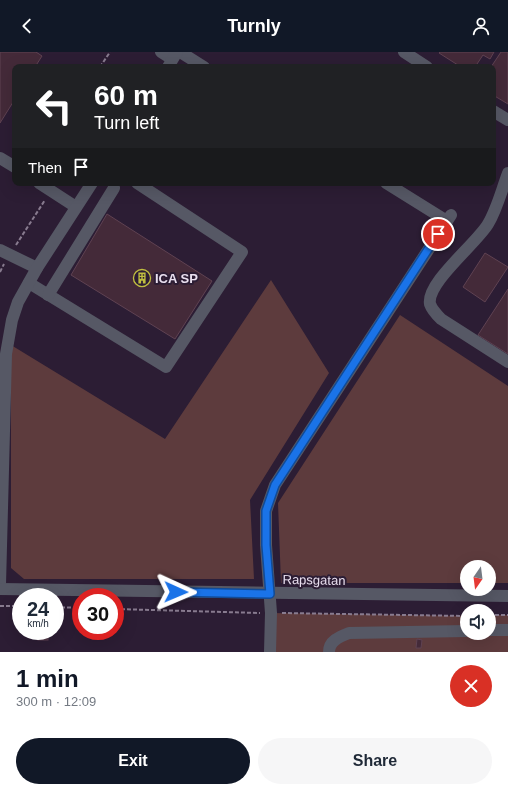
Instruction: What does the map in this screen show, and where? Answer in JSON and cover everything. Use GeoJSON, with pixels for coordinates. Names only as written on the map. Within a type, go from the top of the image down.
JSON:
{"type":"FeatureCollection","features":[{"type":"Feature","properties":{"kind":"street"},"geometry":{"type":"LineString","coordinates":[[161,52],[194,64]]}},
{"type":"Feature","properties":{"kind":"street"},"geometry":{"type":"LineString","coordinates":[[404,52],[422,64]]}},
{"type":"Feature","properties":{"kind":"street"},"geometry":{"type":"LineString","coordinates":[[496,113],[508,120]]}},
{"type":"Feature","properties":{"kind":"street"},"geometry":{"type":"LineString","coordinates":[[0,158],[12,165]]}},
{"type":"Feature","properties":{"kind":"street"},"geometry":{"type":"LineString","coordinates":[[508,173],[488,224],[447,271],[431,293],[430,304],[434,313],[441,319],[508,362]]}},
{"type":"Feature","properties":{"kind":"street"},"geometry":{"type":"LineString","coordinates":[[44,186],[76,207]]}},
{"type":"Feature","properties":{"kind":"street"},"geometry":{"type":"LineString","coordinates":[[0,585],[1,514],[8,342],[16,308],[29,283],[37,268],[90,186]]}},
{"type":"Feature","properties":{"kind":"street"},"geometry":{"type":"LineString","coordinates":[[48,295],[111,186]]}},
{"type":"Feature","properties":{"kind":"street"},"geometry":{"type":"LineString","coordinates":[[29,283],[166,367],[242,252],[142,186]]}},
{"type":"Feature","properties":{"kind":"street"},"geometry":{"type":"LineString","coordinates":[[270,652],[271,613],[266,545],[266,511],[275,485],[449,218],[391,186]]}},
{"type":"Feature","properties":{"kind":"street"},"geometry":{"type":"LineString","coordinates":[[5,252],[37,268]]}},
{"type":"Feature","properties":{"kind":"street","name":"Rapsgatan"},"geometry":{"type":"LineString","coordinates":[[0,589],[270,594],[508,596]]}},
{"type":"Feature","properties":{"kind":"street"},"geometry":{"type":"LineString","coordinates":[[496,630],[508,630]]}},
{"type":"Feature","properties":{"kind":"street"},"geometry":{"type":"LineString","coordinates":[[329,652],[333,642],[338,637],[349,633],[460,631]]}},
{"type":"Feature","properties":{"kind":"path"},"geometry":{"type":"LineString","coordinates":[[102,64],[110,52]]}},
{"type":"Feature","properties":{"kind":"path"},"geometry":{"type":"LineString","coordinates":[[0,272],[5,252],[52,191]]}},
{"type":"Feature","properties":{"kind":"path"},"geometry":{"type":"LineString","coordinates":[[0,606],[12,606]]}},
{"type":"Feature","properties":{"kind":"path"},"geometry":{"type":"LineString","coordinates":[[124,609],[460,616]]}},
{"type":"Feature","properties":{"kind":"path"},"geometry":{"type":"LineString","coordinates":[[496,615],[508,615]]}},
{"type":"Feature","properties":{"kind":"shaded area"},"geometry":{"type":"Polygon","coordinates":[[[271,280],[329,373],[250,500],[254,579],[24,579],[11,568],[11,345],[165,439],[271,280]]]}},
{"type":"Feature","properties":{"kind":"shaded area"},"geometry":{"type":"Polygon","coordinates":[[[400,315],[508,386],[508,583],[496,583],[496,560],[460,560],[460,583],[281,583],[278,503],[400,315]]]}},
{"type":"Feature","properties":{"kind":"shaded area"},"geometry":{"type":"Polygon","coordinates":[[[271,613],[460,616],[460,640],[496,640],[496,615],[508,615],[508,652],[270,652],[271,613]]]}},
{"type":"Feature","properties":{"kind":"building"},"geometry":{"type":"Polygon","coordinates":[[[0,52],[36,52],[42,56],[37,64],[12,64],[12,104],[0,123],[0,52]]]}},
{"type":"Feature","properties":{"kind":"building"},"geometry":{"type":"Polygon","coordinates":[[[494,52],[490,59],[483,55],[477,64],[456,64],[439,53],[494,52]]]}},
{"type":"Feature","properties":{"kind":"building"},"geometry":{"type":"Polygon","coordinates":[[[501,52],[508,52],[508,104],[496,97],[496,64],[493,64],[501,52]]]}},
{"type":"Feature","properties":{"kind":"building","name":"ICA SP"},"geometry":{"type":"Polygon","coordinates":[[[107,214],[212,281],[175,339],[71,275],[107,214]]]}},
{"type":"Feature","properties":{"kind":"building"},"geometry":{"type":"Polygon","coordinates":[[[485,253],[508,267],[485,302],[463,287],[485,253]]]}},
{"type":"Feature","properties":{"kind":"building"},"geometry":{"type":"Polygon","coordinates":[[[508,289],[508,354],[478,335],[508,289]]]}},
{"type":"Feature","properties":{"kind":"building"},"geometry":{"type":"Polygon","coordinates":[[[417,639],[422,640],[421,648],[416,648],[417,639]]]}},
{"type":"Feature","properties":{"kind":"place","name":"ICA SP"},"geometry":{"type":"Point","coordinates":[142,278]}},
{"type":"Feature","properties":{"kind":"route"},"geometry":{"type":"LineString","coordinates":[[176,592],[270,594],[266,545],[266,511],[275,485],[438,234]]}}]}
